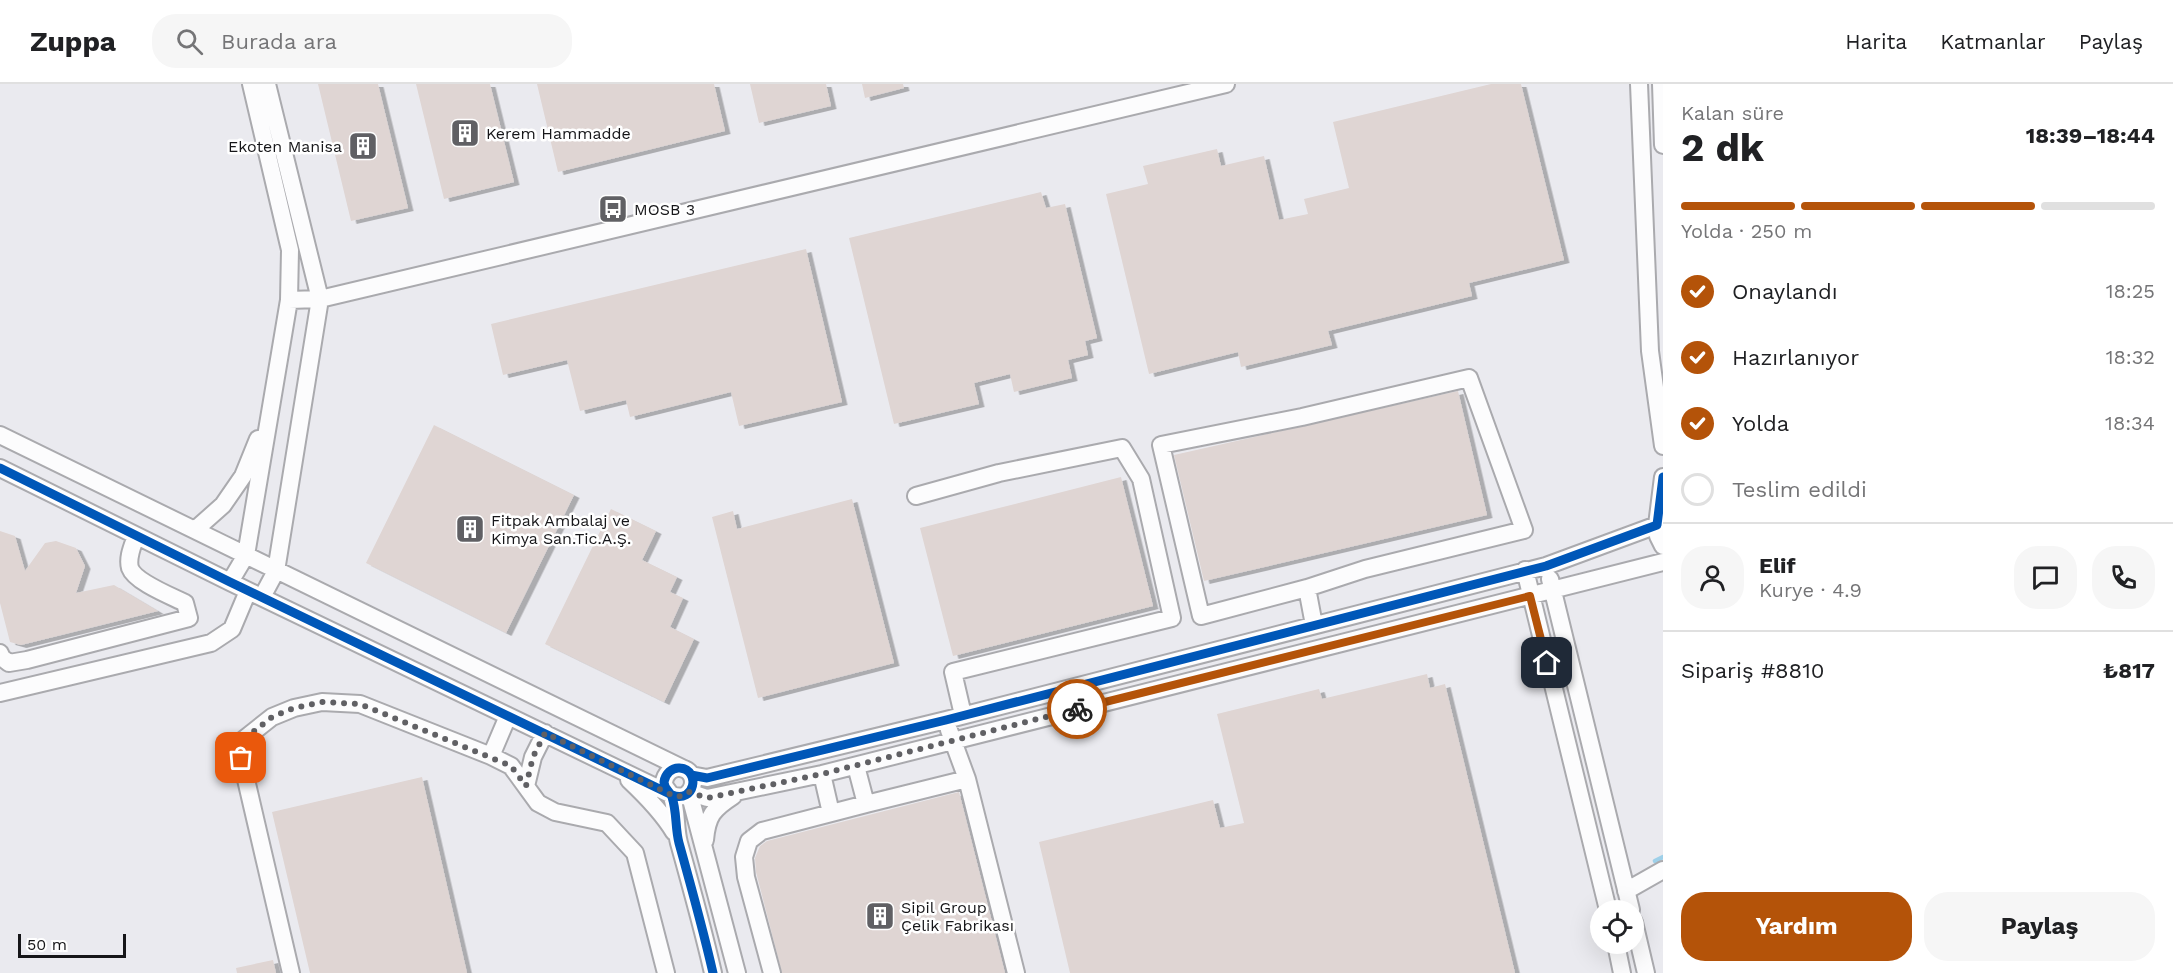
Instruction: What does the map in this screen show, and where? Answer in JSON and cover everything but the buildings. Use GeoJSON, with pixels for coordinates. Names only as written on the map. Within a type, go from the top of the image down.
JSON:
{"type":"FeatureCollection","features":[{"type":"Feature","properties":{"kind":"street"},"geometry":{"type":"LineString","coordinates":[[230,582],[246,555],[289,300],[290,250],[251,84]]}},
{"type":"Feature","properties":{"kind":"street"},"geometry":{"type":"LineString","coordinates":[[0,693],[211,643],[232,629],[255,594],[276,571],[320,299],[267,84]]}},
{"type":"Feature","properties":{"kind":"street"},"geometry":{"type":"LineString","coordinates":[[289,300],[320,299],[1226,84]]}},
{"type":"Feature","properties":{"kind":"street"},"geometry":{"type":"LineString","coordinates":[[1663,145],[1662,93],[1639,92],[1650,351],[1663,446]]}},
{"type":"Feature","properties":{"kind":"street"},"geometry":{"type":"LineString","coordinates":[[1469,378],[1524,530],[1365,569],[1307,588],[1202,616],[1161,445],[1302,417],[1469,378]]}},
{"type":"Feature","properties":{"kind":"street"},"geometry":{"type":"LineString","coordinates":[[195,529],[223,505],[243,476],[270,410]]}},
{"type":"Feature","properties":{"kind":"street"},"geometry":{"type":"LineString","coordinates":[[0,435],[687,772],[693,784],[689,792],[681,797],[672,795],[230,582],[0,468]]}},
{"type":"Feature","properties":{"kind":"street"},"geometry":{"type":"LineString","coordinates":[[916,496],[999,473],[1122,448],[1141,478],[1172,618],[953,672],[963,715]]}},
{"type":"Feature","properties":{"kind":"street"},"geometry":{"type":"LineString","coordinates":[[1663,477],[1657,525],[1658,536],[1663,546]]}},
{"type":"Feature","properties":{"kind":"street"},"geometry":{"type":"LineString","coordinates":[[1657,525],[1663,508]]}},
{"type":"Feature","properties":{"kind":"street"},"geometry":{"type":"LineString","coordinates":[[713,973],[678,838],[672,795],[665,788],[667,774],[674,769],[707,778],[946,720],[1546,566],[1657,525]]}},
{"type":"Feature","properties":{"kind":"street"},"geometry":{"type":"LineString","coordinates":[[0,653],[1,657],[9,663],[27,660],[189,618],[185,603],[138,579],[130,568],[130,553],[136,536]]}},
{"type":"Feature","properties":{"kind":"street"},"geometry":{"type":"LineString","coordinates":[[689,792],[707,798],[856,766],[1663,562]]}},
{"type":"Feature","properties":{"kind":"street"},"geometry":{"type":"LineString","coordinates":[[1546,566],[1628,900]]}},
{"type":"Feature","properties":{"kind":"street"},"geometry":{"type":"LineString","coordinates":[[1525,570],[1606,900]]}},
{"type":"Feature","properties":{"kind":"street"},"geometry":{"type":"LineString","coordinates":[[1307,588],[1314,625]]}},
{"type":"Feature","properties":{"kind":"street"},"geometry":{"type":"LineString","coordinates":[[291,973],[241,758],[243,740],[272,717],[294,708],[322,702],[360,704],[491,756],[511,766],[538,803],[555,812],[607,823],[635,854],[666,973]]}},
{"type":"Feature","properties":{"kind":"street"},"geometry":{"type":"LineString","coordinates":[[491,756],[508,716]]}},
{"type":"Feature","properties":{"kind":"street"},"geometry":{"type":"LineString","coordinates":[[946,720],[967,779],[1016,973]]}},
{"type":"Feature","properties":{"kind":"street"},"geometry":{"type":"LineString","coordinates":[[526,786],[533,757],[545,733]]}},
{"type":"Feature","properties":{"kind":"street"},"geometry":{"type":"LineString","coordinates":[[856,766],[866,804]]}},
{"type":"Feature","properties":{"kind":"street"},"geometry":{"type":"LineString","coordinates":[[617,769],[665,817],[678,838]]}},
{"type":"Feature","properties":{"kind":"street"},"geometry":{"type":"LineString","coordinates":[[822,774],[831,813]]}},
{"type":"Feature","properties":{"kind":"street"},"geometry":{"type":"LineString","coordinates":[[772,973],[746,877],[744,857],[749,841],[762,831],[967,779]]}},
{"type":"Feature","properties":{"kind":"street"},"geometry":{"type":"LineString","coordinates":[[705,846],[707,824],[713,811],[744,790]]}},
{"type":"Feature","properties":{"kind":"street"},"geometry":{"type":"LineString","coordinates":[[689,792],[737,973]]}},
{"type":"Feature","properties":{"kind":"street"},"geometry":{"type":"LineString","coordinates":[[1626,891],[1663,870]]}},
{"type":"Feature","properties":{"kind":"street"},"geometry":{"type":"LineString","coordinates":[[1618,954],[1622,973]]}},
{"type":"Feature","properties":{"kind":"street"},"geometry":{"type":"LineString","coordinates":[[1642,954],[1646,973]]}},
{"type":"Feature","properties":{"kind":"waterway"},"geometry":{"type":"LineString","coordinates":[[1655,861],[1663,857]]}},
{"type":"Feature","properties":{"kind":"cycle path"},"geometry":{"type":"LineString","coordinates":[[0,468],[230,582],[672,795],[680,797],[690,791],[693,780],[687,770],[680,768],[672,770],[666,776],[664,784],[670,793],[671,795],[674,803],[679,843],[713,973]]}},
{"type":"Feature","properties":{"kind":"cycle path"},"geometry":{"type":"LineString","coordinates":[[691,775],[707,778],[946,720],[1546,566],[1657,525],[1663,477]]}},
{"type":"Feature","properties":{"kind":"way so far"},"geometry":{"type":"LineString","coordinates":[[241,758],[243,740],[272,717],[294,708],[322,702],[360,704],[491,756],[511,766],[526,786],[533,757],[545,733],[676,797],[689,792],[707,798],[856,766],[1077,709]]}},
{"type":"Feature","properties":{"kind":"place","name":"Kerem Hammadde"},"geometry":{"type":"Point","coordinates":[465,133]}},
{"type":"Feature","properties":{"kind":"place","name":"Ekoten Manisa"},"geometry":{"type":"Point","coordinates":[363,146]}},
{"type":"Feature","properties":{"kind":"place","name":"MOSB 3"},"geometry":{"type":"Point","coordinates":[613,209]}},
{"type":"Feature","properties":{"kind":"place","name":"Fitpak Ambalaj ve Kimya San.Tic.A.Ş."},"geometry":{"type":"Point","coordinates":[470,529]}},
{"type":"Feature","properties":{"kind":"place","name":"Sipil Group Çelik Fabrikası"},"geometry":{"type":"Point","coordinates":[880,916]}},
{"type":"Feature","properties":{"kind":"route"},"geometry":{"type":"LineString","coordinates":[[1077,709],[1530,596],[1547,663]]}}]}
